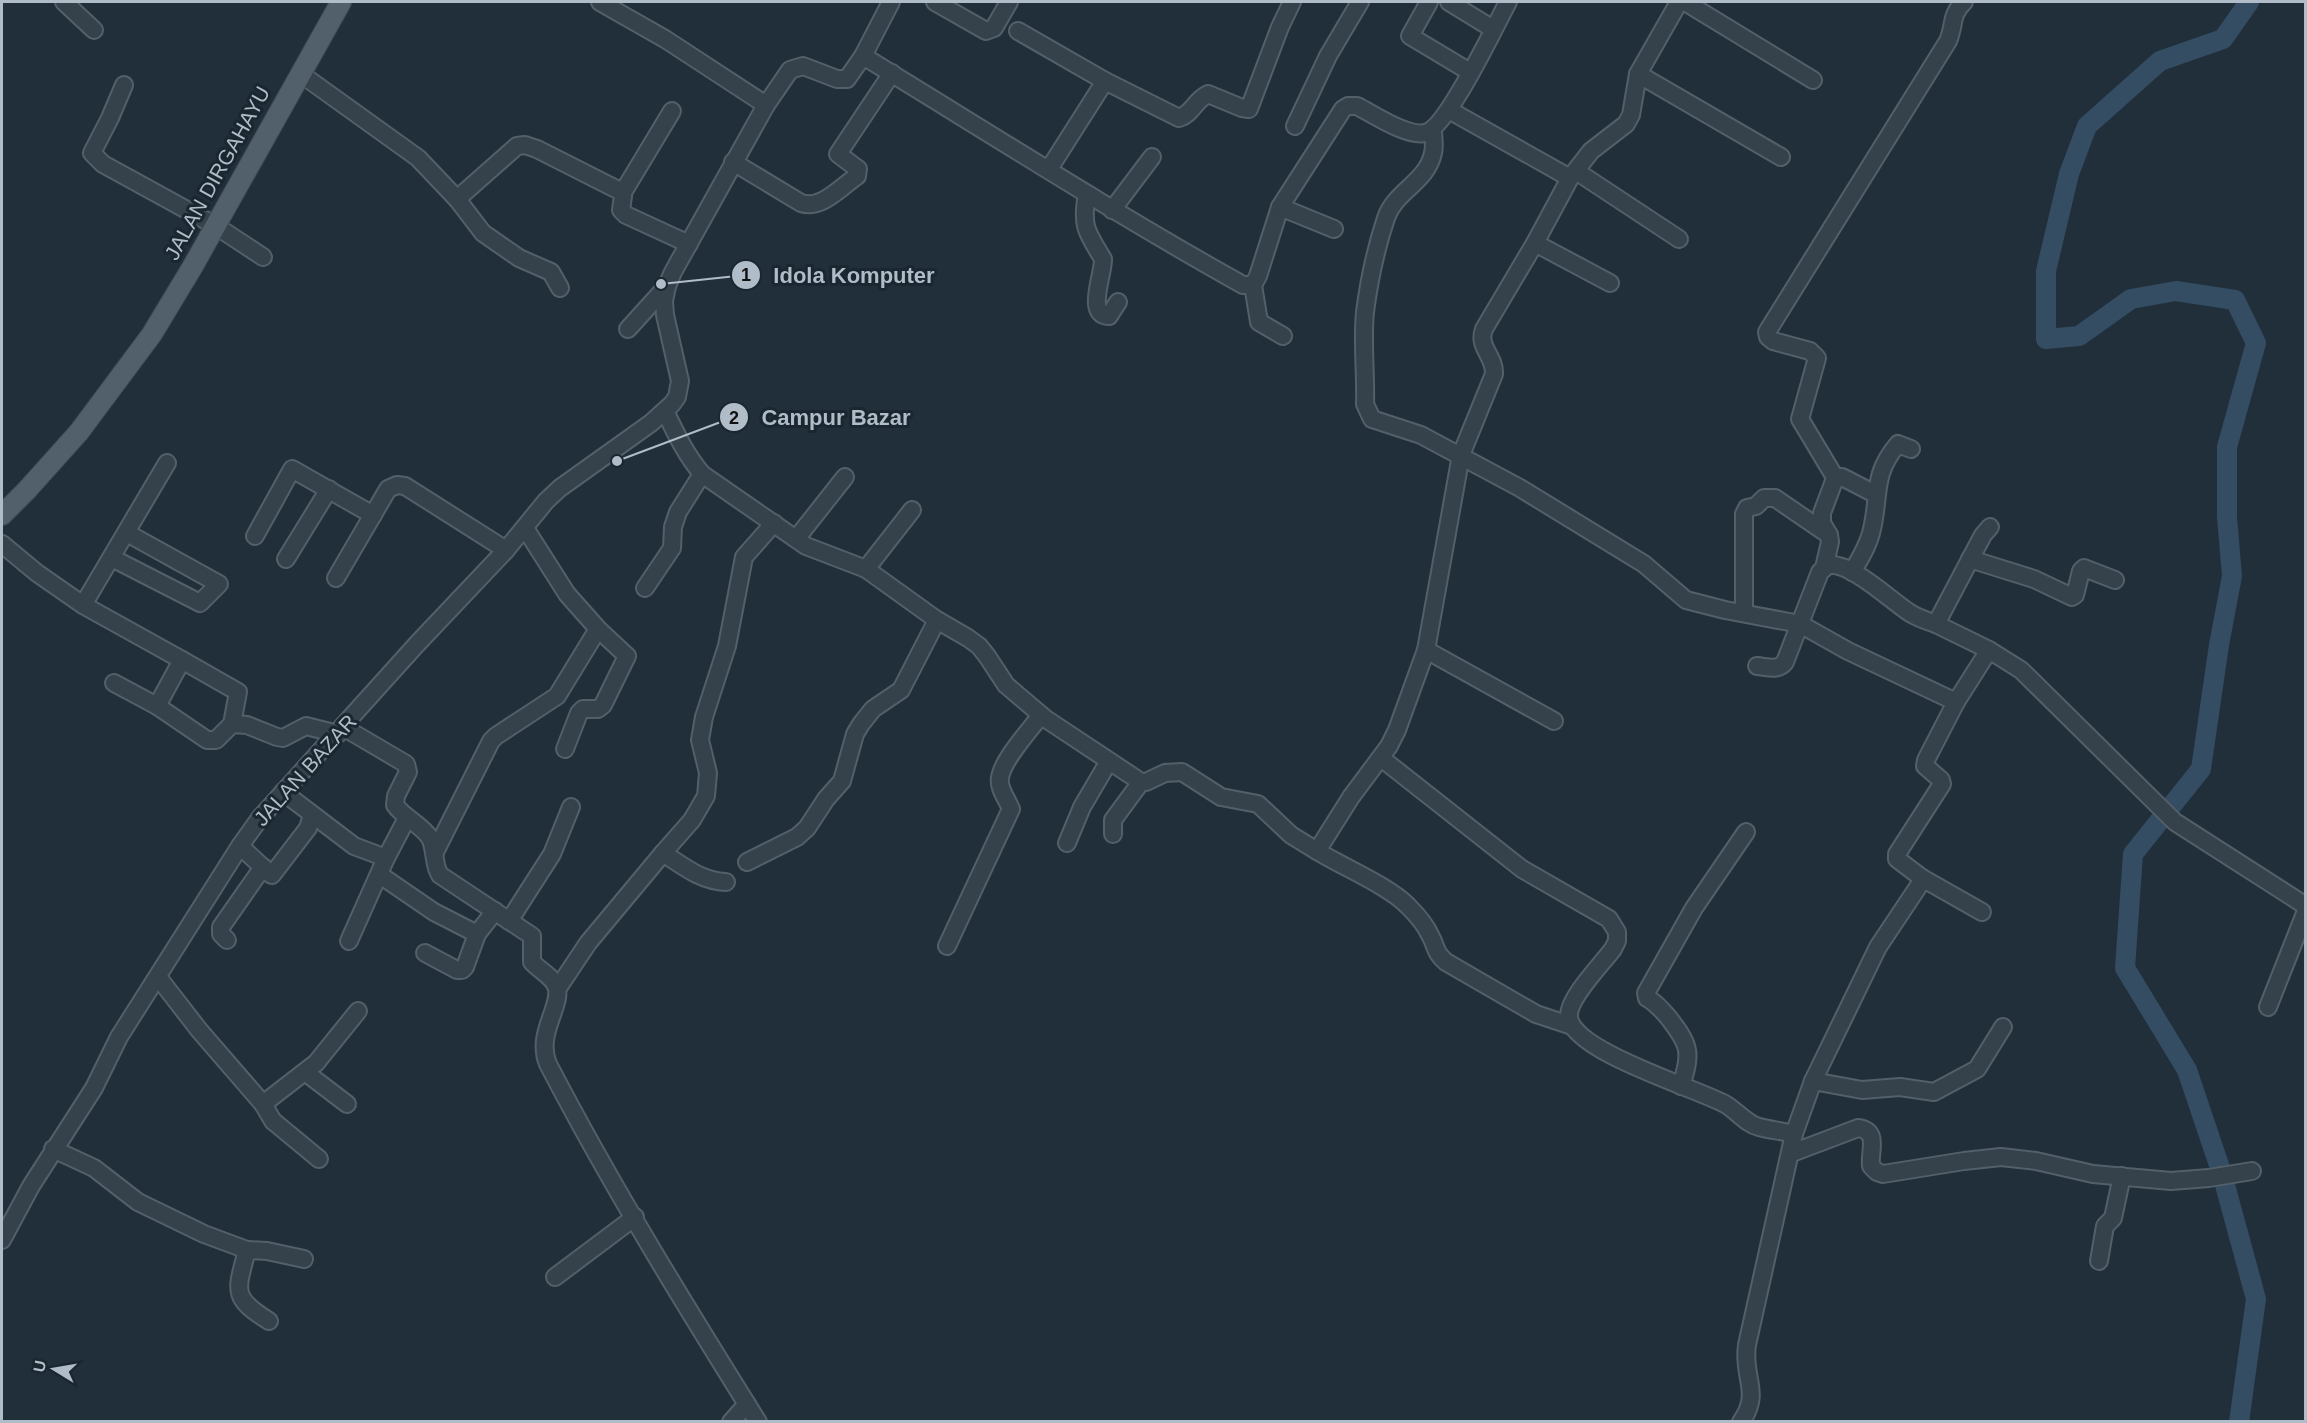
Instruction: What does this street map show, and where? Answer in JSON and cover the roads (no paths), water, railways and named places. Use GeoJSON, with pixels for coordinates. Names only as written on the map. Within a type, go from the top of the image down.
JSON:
{"type":"FeatureCollection","features":[{"type":"Feature","properties":{"kind":"main road","name":"JALAN DIRGAHAYU"},"geometry":{"type":"LineString","coordinates":[[2,515],[58,456],[96,411],[158,324],[216,226],[341,2]]}},
{"type":"Feature","properties":{"kind":"street"},"geometry":{"type":"LineString","coordinates":[[64,2],[94,30]]}},
{"type":"Feature","properties":{"kind":"street"},"geometry":{"type":"LineString","coordinates":[[600,2],[665,39],[766,105]]}},
{"type":"Feature","properties":{"kind":"street"},"geometry":{"type":"LineString","coordinates":[[628,328],[667,286],[733,162],[784,77],[796,67],[803,66],[844,81],[863,56],[891,2]]}},
{"type":"Feature","properties":{"kind":"street"},"geometry":{"type":"LineString","coordinates":[[935,2],[982,30],[990,31],[1008,2]]}},
{"type":"Feature","properties":{"kind":"street"},"geometry":{"type":"LineString","coordinates":[[1018,31],[1105,81],[1179,118],[1188,114],[1202,97],[1208,94],[1249,109],[1292,2]]}},
{"type":"Feature","properties":{"kind":"street"},"geometry":{"type":"LineString","coordinates":[[1295,126],[1329,56],[1360,2]]}},
{"type":"Feature","properties":{"kind":"street"},"geometry":{"type":"LineString","coordinates":[[1429,2],[1410,36],[1470,72]]}},
{"type":"Feature","properties":{"kind":"street"},"geometry":{"type":"LineString","coordinates":[[1449,2],[1493,29]]}},
{"type":"Feature","properties":{"kind":"street"},"geometry":{"type":"LineString","coordinates":[[1283,336],[1259,322],[1253,285],[1280,207],[1340,113],[1348,106],[1357,105],[1410,133],[1425,134],[1433,130],[1449,110],[1508,2]]}},
{"type":"Feature","properties":{"kind":"street"},"geometry":{"type":"LineString","coordinates":[[1317,851],[1351,797],[1381,758],[1397,730],[1426,650],[1461,455],[1494,374],[1495,366],[1482,341],[1484,328],[1573,174],[1591,151],[1626,124],[1631,115],[1638,74],[1680,2]]}},
{"type":"Feature","properties":{"kind":"street"},"geometry":{"type":"LineString","coordinates":[[1685,2],[1813,80]]}},
{"type":"Feature","properties":{"kind":"street"},"geometry":{"type":"LineString","coordinates":[[1836,479],[1800,419],[1817,358],[1810,351],[1767,337],[1767,332],[1948,41],[1954,12],[1964,2]]}},
{"type":"Feature","properties":{"kind":"street"},"geometry":{"type":"LineString","coordinates":[[863,56],[1112,210],[1243,285],[1253,285]]}},
{"type":"Feature","properties":{"kind":"street"},"geometry":{"type":"LineString","coordinates":[[301,74],[418,158],[457,199],[483,233],[526,261],[551,272],[560,288]]}},
{"type":"Feature","properties":{"kind":"street"},"geometry":{"type":"LineString","coordinates":[[733,162],[801,203],[809,206],[819,204],[858,174],[858,169],[838,154],[892,74]]}},
{"type":"Feature","properties":{"kind":"street"},"geometry":{"type":"LineString","coordinates":[[1638,74],[1781,157]]}},
{"type":"Feature","properties":{"kind":"street"},"geometry":{"type":"LineString","coordinates":[[1049,169],[1105,81]]}},
{"type":"Feature","properties":{"kind":"street"},"geometry":{"type":"LineString","coordinates":[[124,85],[92,153],[103,164],[216,226],[263,257]]}},
{"type":"Feature","properties":{"kind":"street"},"geometry":{"type":"LineString","coordinates":[[1449,110],[1573,174],[1679,239]]}},
{"type":"Feature","properties":{"kind":"street"},"geometry":{"type":"LineString","coordinates":[[672,111],[622,194],[621,210],[626,215],[689,244]]}},
{"type":"Feature","properties":{"kind":"street"},"geometry":{"type":"LineString","coordinates":[[1433,130],[1434,152],[1428,167],[1389,210],[1365,314],[1365,404],[1372,419],[1421,435],[1520,488],[1644,564],[1686,600],[1800,624],[1848,651],[1956,702]]}},
{"type":"Feature","properties":{"kind":"street"},"geometry":{"type":"LineString","coordinates":[[457,199],[517,146],[525,145],[537,149],[622,194]]}},
{"type":"Feature","properties":{"kind":"street"},"geometry":{"type":"LineString","coordinates":[[1112,210],[1152,157]]}},
{"type":"Feature","properties":{"kind":"street"},"geometry":{"type":"LineString","coordinates":[[1086,194],[1084,222],[1087,233],[1103,259],[1095,302],[1101,314],[1105,316],[1109,316],[1118,302]]}},
{"type":"Feature","properties":{"kind":"street"},"geometry":{"type":"LineString","coordinates":[[1280,207],[1334,229]]}},
{"type":"Feature","properties":{"kind":"street"},"geometry":{"type":"LineString","coordinates":[[1535,243],[1610,283]]}},
{"type":"Feature","properties":{"kind":"street","name":"JALAN BAZAR"},"geometry":{"type":"LineString","coordinates":[[2,1240],[53,1149],[94,1088],[120,1037],[240,846],[283,792],[341,731],[417,644],[495,542],[525,528],[546,501],[560,488],[672,404],[679,389],[678,366],[665,315],[667,286]]}},
{"type":"Feature","properties":{"kind":"street"},"geometry":{"type":"LineString","coordinates":[[665,411],[686,453],[702,474],[796,539],[822,553],[842,558],[866,569],[937,620],[979,646],[1006,685],[1070,736],[1141,782],[1165,773],[1182,772],[1221,797],[1258,804],[1291,835],[1406,903],[1421,919],[1432,937],[1437,954],[1446,962],[1536,1014],[1572,1026]]}},
{"type":"Feature","properties":{"kind":"street"},"geometry":{"type":"LineString","coordinates":[[1852,572],[1872,530],[1875,494],[1882,467],[1895,446],[1900,444],[1911,449]]}},
{"type":"Feature","properties":{"kind":"street"},"geometry":{"type":"LineString","coordinates":[[83,605],[167,463]]}},
{"type":"Feature","properties":{"kind":"street"},"geometry":{"type":"LineString","coordinates":[[255,536],[291,469],[373,515]]}},
{"type":"Feature","properties":{"kind":"street"},"geometry":{"type":"LineString","coordinates":[[645,588],[672,548],[673,527],[678,512],[702,474]]}},
{"type":"Feature","properties":{"kind":"street"},"geometry":{"type":"LineString","coordinates":[[796,539],[845,477]]}},
{"type":"Feature","properties":{"kind":"street"},"geometry":{"type":"LineString","coordinates":[[1836,479],[1846,479],[1875,494]]}},
{"type":"Feature","properties":{"kind":"street"},"geometry":{"type":"LineString","coordinates":[[1824,568],[1829,549],[1829,535],[1822,523],[1822,513],[1836,479]]}},
{"type":"Feature","properties":{"kind":"street"},"geometry":{"type":"LineString","coordinates":[[336,578],[388,489],[397,485],[405,486],[495,542]]}},
{"type":"Feature","properties":{"kind":"street"},"geometry":{"type":"LineString","coordinates":[[286,559],[329,489]]}},
{"type":"Feature","properties":{"kind":"street"},"geometry":{"type":"LineString","coordinates":[[1744,614],[1744,514],[1747,508],[1756,506],[1764,498],[1774,498],[1829,535]]}},
{"type":"Feature","properties":{"kind":"street"},"geometry":{"type":"LineString","coordinates":[[866,569],[912,510]]}},
{"type":"Feature","properties":{"kind":"street"},"geometry":{"type":"LineString","coordinates":[[758,1422],[573,1112],[545,1056],[544,1042],[557,1000],[558,988],[588,943],[692,820],[705,796],[708,773],[700,740],[704,717],[730,635],[744,557],[774,523]]}},
{"type":"Feature","properties":{"kind":"street"},"geometry":{"type":"LineString","coordinates":[[1936,624],[1983,535],[1990,527]]}},
{"type":"Feature","properties":{"kind":"street"},"geometry":{"type":"LineString","coordinates":[[525,528],[567,594],[598,629],[626,654],[627,659],[603,705],[598,709],[583,709],[579,713],[566,749]]}},
{"type":"Feature","properties":{"kind":"street"},"geometry":{"type":"LineString","coordinates":[[112,558],[200,603],[219,584],[127,533]]}},
{"type":"Feature","properties":{"kind":"street"},"geometry":{"type":"LineString","coordinates":[[2,544],[37,573],[83,605],[237,690],[232,724],[216,741],[207,740],[157,706],[114,683]]}},
{"type":"Feature","properties":{"kind":"street"},"geometry":{"type":"LineString","coordinates":[[1970,559],[2034,579],[2072,597],[2075,595],[2081,571],[2084,568],[2115,580]]}},
{"type":"Feature","properties":{"kind":"street"},"geometry":{"type":"LineString","coordinates":[[1757,666],[1781,667],[1820,572],[1832,565],[1840,566],[1908,612],[1989,650],[2021,670],[2175,822],[2306,906]]}},
{"type":"Feature","properties":{"kind":"street"},"geometry":{"type":"LineString","coordinates":[[747,862],[796,837],[807,828],[826,799],[843,781],[855,734],[861,724],[873,709],[901,690],[937,620]]}},
{"type":"Feature","properties":{"kind":"street"},"geometry":{"type":"LineString","coordinates":[[435,852],[491,741],[495,736],[557,696],[598,629]]}},
{"type":"Feature","properties":{"kind":"street"},"geometry":{"type":"LineString","coordinates":[[1426,650],[1554,722]]}},
{"type":"Feature","properties":{"kind":"street"},"geometry":{"type":"LineString","coordinates":[[1982,912],[1922,878],[1897,859],[1897,854],[1942,784],[1925,763],[1956,702],[1989,650]]}},
{"type":"Feature","properties":{"kind":"street"},"geometry":{"type":"LineString","coordinates":[[157,706],[182,660]]}},
{"type":"Feature","properties":{"kind":"street"},"geometry":{"type":"LineString","coordinates":[[557,696],[579,713]]}},
{"type":"Feature","properties":{"kind":"street"},"geometry":{"type":"LineString","coordinates":[[947,946],[1011,808],[1001,787],[1000,777],[1006,763],[1041,715]]}},
{"type":"Feature","properties":{"kind":"street"},"geometry":{"type":"LineString","coordinates":[[232,724],[247,725],[283,738],[306,726],[341,731],[406,764],[408,772],[394,801],[399,811],[429,837],[440,875],[532,936],[532,962],[558,988]]}},
{"type":"Feature","properties":{"kind":"street"},"geometry":{"type":"LineString","coordinates":[[1381,758],[1521,869],[1597,911],[1613,924],[1617,932],[1617,940],[1613,949],[1570,1009],[1572,1026],[1581,1038],[1681,1086],[1723,1103],[1755,1125],[1794,1134]]}},
{"type":"Feature","properties":{"kind":"street"},"geometry":{"type":"LineString","coordinates":[[1067,843],[1082,807],[1109,761]]}},
{"type":"Feature","properties":{"kind":"street"},"geometry":{"type":"LineString","coordinates":[[1113,834],[1113,820],[1141,782]]}},
{"type":"Feature","properties":{"kind":"street"},"geometry":{"type":"LineString","coordinates":[[283,792],[354,846],[386,858]]}},
{"type":"Feature","properties":{"kind":"street"},"geometry":{"type":"LineString","coordinates":[[425,953],[457,970],[465,967],[477,934],[502,916],[552,854],[571,807]]}},
{"type":"Feature","properties":{"kind":"street"},"geometry":{"type":"LineString","coordinates":[[227,940],[221,934],[221,927],[272,875],[308,828],[312,815]]}},
{"type":"Feature","properties":{"kind":"street"},"geometry":{"type":"LineString","coordinates":[[349,941],[386,858],[407,818]]}},
{"type":"Feature","properties":{"kind":"street"},"geometry":{"type":"LineString","coordinates":[[1681,1086],[1688,1065],[1687,1047],[1678,1029],[1655,1002],[1647,998],[1646,993],[1694,908],[1746,832]]}},
{"type":"Feature","properties":{"kind":"street"},"geometry":{"type":"LineString","coordinates":[[240,846],[272,875]]}},
{"type":"Feature","properties":{"kind":"street"},"geometry":{"type":"LineString","coordinates":[[663,853],[696,875],[726,882]]}},
{"type":"Feature","properties":{"kind":"street"},"geometry":{"type":"LineString","coordinates":[[380,875],[434,912],[477,934]]}},
{"type":"Feature","properties":{"kind":"street"},"geometry":{"type":"LineString","coordinates":[[1741,1422],[1749,1409],[1752,1398],[1745,1364],[1747,1345],[1774,1217],[1792,1153],[1794,1134],[1813,1081],[1878,947],[1922,878]]}},
{"type":"Feature","properties":{"kind":"street"},"geometry":{"type":"LineString","coordinates":[[2268,1007],[2306,911]]}},
{"type":"Feature","properties":{"kind":"street"},"geometry":{"type":"LineString","coordinates":[[158,977],[199,1030],[263,1104],[273,1121],[319,1159]]}},
{"type":"Feature","properties":{"kind":"street"},"geometry":{"type":"LineString","coordinates":[[263,1104],[316,1063],[358,1011]]}},
{"type":"Feature","properties":{"kind":"street"},"geometry":{"type":"LineString","coordinates":[[1813,1081],[1862,1090],[1900,1087],[1934,1092],[1977,1069],[2003,1027]]}},
{"type":"Feature","properties":{"kind":"street"},"geometry":{"type":"LineString","coordinates":[[305,1072],[347,1104]]}},
{"type":"Feature","properties":{"kind":"street"},"geometry":{"type":"LineString","coordinates":[[1792,1153],[1858,1128],[1868,1131],[1871,1135],[1871,1166],[1883,1174],[2001,1157],[2036,1161],[2093,1174],[2171,1181],[2246,1172]]}},
{"type":"Feature","properties":{"kind":"street"},"geometry":{"type":"LineString","coordinates":[[53,1149],[94,1168],[138,1202],[204,1234],[247,1250],[267,1251],[304,1259]]}},
{"type":"Feature","properties":{"kind":"street"},"geometry":{"type":"LineString","coordinates":[[2099,1261],[2105,1226],[2113,1218],[2122,1176]]}},
{"type":"Feature","properties":{"kind":"street"},"geometry":{"type":"LineString","coordinates":[[555,1277],[635,1217]]}},
{"type":"Feature","properties":{"kind":"street"},"geometry":{"type":"LineString","coordinates":[[247,1250],[238,1286],[239,1294],[252,1311],[269,1322]]}},
{"type":"Feature","properties":{"kind":"street"},"geometry":{"type":"LineString","coordinates":[[730,1422],[747,1404]]}},
{"type":"Feature","properties":{"kind":"waterway"},"geometry":{"type":"LineString","coordinates":[[2239,1422],[2256,1299],[2222,1174],[2187,1070],[2125,968],[2133,854],[2201,769],[2219,645],[2232,576],[2227,517],[2227,447],[2256,343],[2235,300],[2176,291],[2131,299],[2079,336],[2046,339],[2046,271],[2069,174],[2087,126],[2160,61],[2223,39],[2249,2]]}},
{"type":"Feature","properties":{"kind":"place","name":"Idola Komputer"},"geometry":{"type":"Point","coordinates":[661,284]}},
{"type":"Feature","properties":{"kind":"place","name":"Campur Bazar"},"geometry":{"type":"Point","coordinates":[617,461]}}]}
